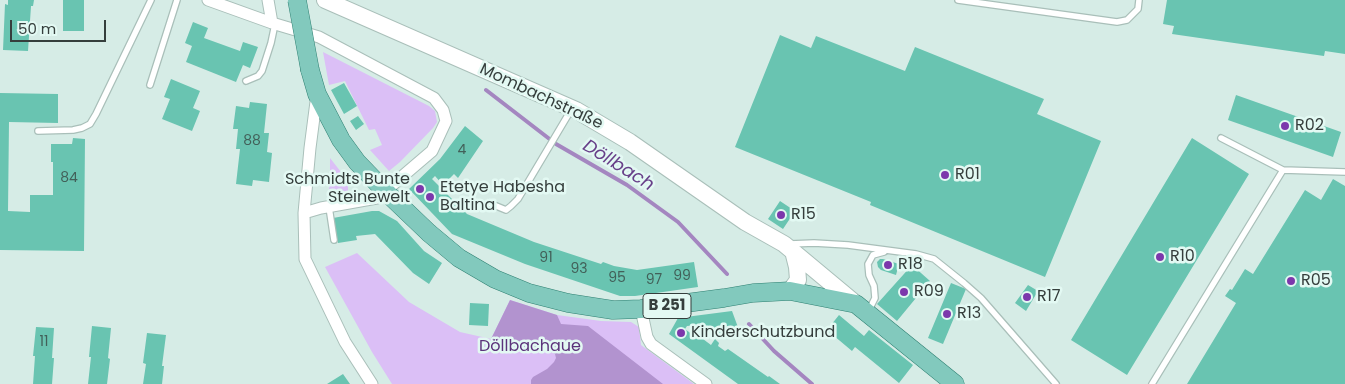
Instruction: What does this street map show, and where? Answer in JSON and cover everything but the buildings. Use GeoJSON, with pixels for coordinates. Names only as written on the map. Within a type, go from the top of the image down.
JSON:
{"type":"FeatureCollection","features":[{"type":"Feature","properties":{"kind":"main road","name":"B 251"},"geometry":{"type":"LineString","coordinates":[[297,0],[310,70],[317,94],[341,140],[357,162],[385,192],[459,258],[495,278],[529,293],[568,303],[613,310],[641,309],[753,293],[790,290],[862,308],[955,384]]}},
{"type":"Feature","properties":{"kind":"street"},"geometry":{"type":"LineString","coordinates":[[208,0],[273,24],[319,36],[434,98],[443,110],[446,122],[432,151],[377,198],[304,213]]}},
{"type":"Feature","properties":{"kind":"street"},"geometry":{"type":"LineString","coordinates":[[268,0],[273,24]]}},
{"type":"Feature","properties":{"kind":"street","name":"Mombachstraße"},"geometry":{"type":"LineString","coordinates":[[325,0],[572,108],[630,142],[746,222],[788,248],[862,308]]}},
{"type":"Feature","properties":{"kind":"street"},"geometry":{"type":"LineString","coordinates":[[317,94],[304,213],[305,259],[345,342],[372,384]]}},
{"type":"Feature","properties":{"kind":"street"},"geometry":{"type":"LineString","coordinates":[[788,248],[797,267],[798,280],[790,290]]}},
{"type":"Feature","properties":{"kind":"street"},"geometry":{"type":"LineString","coordinates":[[641,309],[647,337],[651,344],[706,384]]}},
{"type":"Feature","properties":{"kind":"lane"},"geometry":{"type":"LineString","coordinates":[[38,131],[74,130],[90,124],[151,0]]}},
{"type":"Feature","properties":{"kind":"lane"},"geometry":{"type":"LineString","coordinates":[[150,85],[177,0]]}},
{"type":"Feature","properties":{"kind":"lane"},"geometry":{"type":"LineString","coordinates":[[958,0],[1117,22],[1127,20],[1138,9],[1139,0]]}},
{"type":"Feature","properties":{"kind":"lane"},"geometry":{"type":"LineString","coordinates":[[246,81],[258,76],[262,71],[272,43],[273,24]]}},
{"type":"Feature","properties":{"kind":"lane"},"geometry":{"type":"LineString","coordinates":[[490,203],[506,210],[518,199],[572,108]]}},
{"type":"Feature","properties":{"kind":"lane"},"geometry":{"type":"LineString","coordinates":[[1220,138],[1283,170],[1345,172]]}},
{"type":"Feature","properties":{"kind":"lane"},"geometry":{"type":"LineString","coordinates":[[1152,384],[1283,170]]}},
{"type":"Feature","properties":{"kind":"lane"},"geometry":{"type":"LineString","coordinates":[[329,207],[334,240]]}},
{"type":"Feature","properties":{"kind":"lane"},"geometry":{"type":"LineString","coordinates":[[788,248],[814,243],[848,245],[916,254],[934,259],[964,282],[998,317],[1056,384]]}},
{"type":"Feature","properties":{"kind":"lane"},"geometry":{"type":"LineString","coordinates":[[862,308],[875,298],[868,264],[873,255],[888,251]]}},
{"type":"Feature","properties":{"kind":"green space"},"geometry":{"type":"Polygon","coordinates":[[[323,52],[429,106],[435,111],[437,122],[433,128],[389,171],[370,150],[382,145],[375,129],[369,130],[345,81],[329,85],[323,52]]]}},
{"type":"Feature","properties":{"kind":"green space"},"geometry":{"type":"Polygon","coordinates":[[[330,158],[348,181],[348,194],[327,198],[330,184],[330,158]]]}},
{"type":"Feature","properties":{"kind":"green space","name":"Döllbachaue"},"geometry":{"type":"Polygon","coordinates":[[[357,253],[409,302],[460,332],[491,339],[510,300],[557,315],[601,321],[631,322],[639,327],[641,345],[694,384],[392,384],[325,267],[357,253]]]}},
{"type":"Feature","properties":{"kind":"green space"},"geometry":{"type":"Polygon","coordinates":[[[510,300],[557,315],[561,324],[588,326],[663,384],[531,384],[533,377],[547,369],[554,362],[555,354],[515,345],[498,347],[493,344],[491,339],[510,300]]]}},
{"type":"Feature","properties":{"kind":"waterway","name":"Döllbach"},"geometry":{"type":"LineString","coordinates":[[486,90],[556,144],[627,185],[678,222],[727,274]]}},
{"type":"Feature","properties":{"kind":"waterway","name":"Döllbach"},"geometry":{"type":"LineString","coordinates":[[749,324],[774,351],[812,384]]}},
{"type":"Feature","properties":{"kind":"place","name":"R02"},"geometry":{"type":"Point","coordinates":[1285,126]}},
{"type":"Feature","properties":{"kind":"place","name":"R01"},"geometry":{"type":"Point","coordinates":[945,175]}},
{"type":"Feature","properties":{"kind":"place","name":"Schmidts Bunte Steinewelt"},"geometry":{"type":"Point","coordinates":[420,189]}},
{"type":"Feature","properties":{"kind":"place","name":"Etetye Habesha Baltina"},"geometry":{"type":"Point","coordinates":[430,197]}},
{"type":"Feature","properties":{"kind":"place","name":"R15"},"geometry":{"type":"Point","coordinates":[781,215]}},
{"type":"Feature","properties":{"kind":"place","name":"R10"},"geometry":{"type":"Point","coordinates":[1160,257]}},
{"type":"Feature","properties":{"kind":"place","name":"R18"},"geometry":{"type":"Point","coordinates":[888,265]}},
{"type":"Feature","properties":{"kind":"place","name":"R05"},"geometry":{"type":"Point","coordinates":[1291,281]}},
{"type":"Feature","properties":{"kind":"place","name":"R09"},"geometry":{"type":"Point","coordinates":[904,292]}},
{"type":"Feature","properties":{"kind":"place","name":"R17"},"geometry":{"type":"Point","coordinates":[1027,297]}},
{"type":"Feature","properties":{"kind":"place","name":"R13"},"geometry":{"type":"Point","coordinates":[947,314]}},
{"type":"Feature","properties":{"kind":"place","name":"Kinderschutzbund"},"geometry":{"type":"Point","coordinates":[681,333]}}]}
